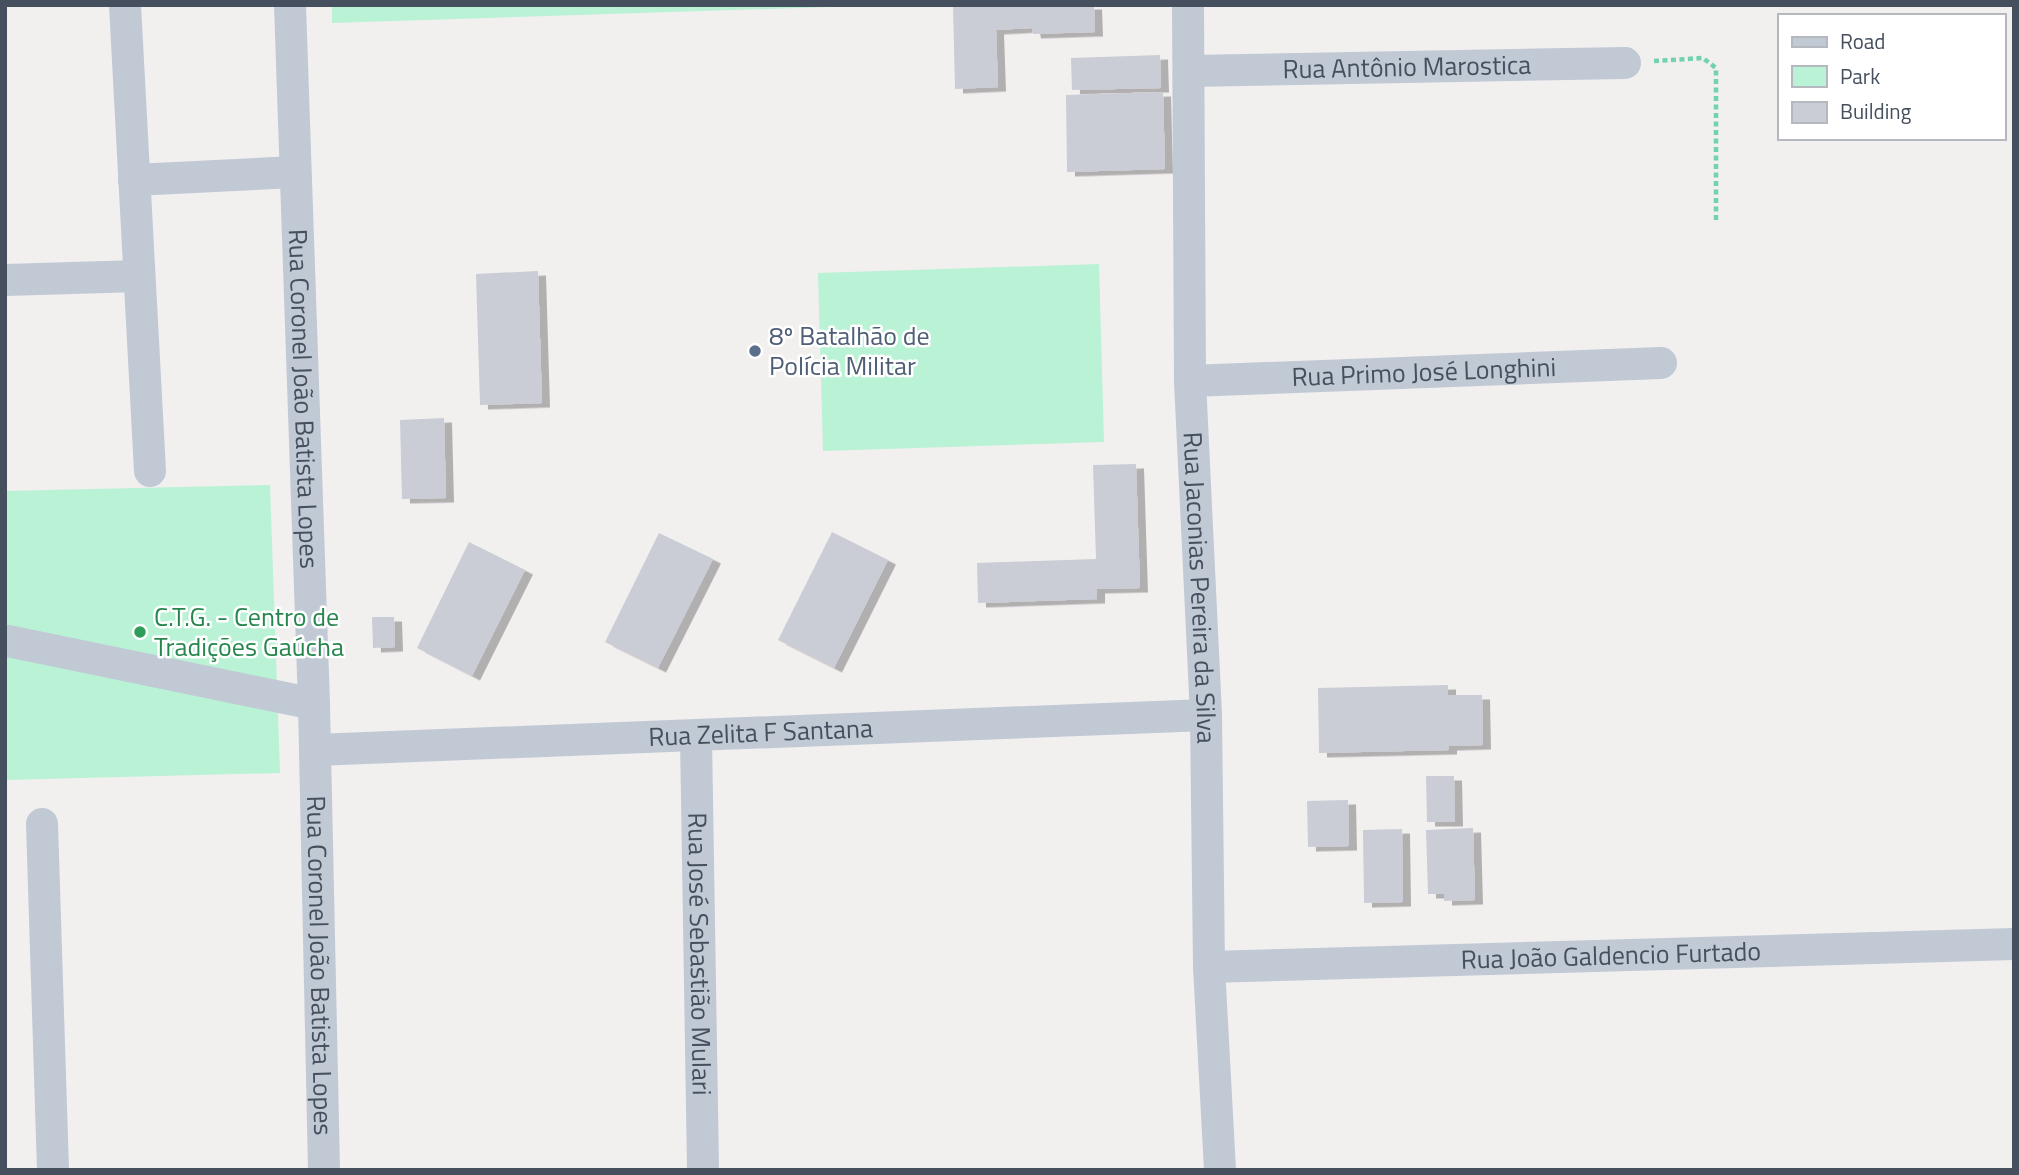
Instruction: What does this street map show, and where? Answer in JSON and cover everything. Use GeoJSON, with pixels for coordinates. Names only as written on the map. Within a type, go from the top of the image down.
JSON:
{"type":"FeatureCollection","features":[{"type":"Feature","properties":{"kind":"street"},"geometry":{"type":"LineString","coordinates":[[125,5],[150,471]]}},
{"type":"Feature","properties":{"kind":"street","name":"Rua Coronel João Batista Lopes"},"geometry":{"type":"LineString","coordinates":[[290,5],[314,704],[324,1170]]}},
{"type":"Feature","properties":{"kind":"street","name":"Rua Jaconias Pereira da Silva"},"geometry":{"type":"LineString","coordinates":[[1188,5],[1190,381],[1206,715],[1209,967],[1220,1170]]}},
{"type":"Feature","properties":{"kind":"street","name":"Rua Antônio Marostica"},"geometry":{"type":"LineString","coordinates":[[1190,71],[1625,62]]}},
{"type":"Feature","properties":{"kind":"street"},"geometry":{"type":"LineString","coordinates":[[134,180],[294,172]]}},
{"type":"Feature","properties":{"kind":"street"},"geometry":{"type":"LineString","coordinates":[[5,280],[139,276]]}},
{"type":"Feature","properties":{"kind":"street","name":"Rua Primo José Longhini"},"geometry":{"type":"LineString","coordinates":[[1190,381],[1661,363]]}},
{"type":"Feature","properties":{"kind":"street"},"geometry":{"type":"LineString","coordinates":[[8,641],[314,704]]}},
{"type":"Feature","properties":{"kind":"street","name":"Rua Zelita F Santana"},"geometry":{"type":"LineString","coordinates":[[315,750],[1206,715]]}},
{"type":"Feature","properties":{"kind":"street","name":"Rua José Sebastião Mulari"},"geometry":{"type":"LineString","coordinates":[[696,737],[703,1170]]}},
{"type":"Feature","properties":{"kind":"street"},"geometry":{"type":"LineString","coordinates":[[42,824],[53,1170]]}},
{"type":"Feature","properties":{"kind":"street","name":"Rua João Galdencio Furtado"},"geometry":{"type":"LineString","coordinates":[[1209,967],[2014,944]]}},
{"type":"Feature","properties":{"kind":"path"},"geometry":{"type":"LineString","coordinates":[[1625,62],[1696,58],[1711,62],[1716,68],[1716,223]]}},
{"type":"Feature","properties":{"kind":"green space"},"geometry":{"type":"Polygon","coordinates":[[[332,5],[891,5],[332,23],[332,5]]]}},
{"type":"Feature","properties":{"kind":"green space"},"geometry":{"type":"Polygon","coordinates":[[[1099,264],[1104,442],[823,451],[818,273],[1099,264]]]}},
{"type":"Feature","properties":{"kind":"green space","name":"C.T.G. - Centro de Tradições Gaúcha"},"geometry":{"type":"Polygon","coordinates":[[[270,485],[280,773],[5,780],[5,491],[270,485]]]}},
{"type":"Feature","properties":{"kind":"building"},"geometry":{"type":"Polygon","coordinates":[[[953,5],[1094,5],[1095,32],[1033,34],[1032,28],[996,30],[998,87],[955,89],[953,5]]]}},
{"type":"Feature","properties":{"kind":"building"},"geometry":{"type":"Polygon","coordinates":[[[1160,55],[1161,88],[1072,90],[1071,58],[1160,55]]]}},
{"type":"Feature","properties":{"kind":"building"},"geometry":{"type":"Polygon","coordinates":[[[1163,92],[1165,169],[1067,172],[1066,95],[1163,92]]]}},
{"type":"Feature","properties":{"kind":"building"},"geometry":{"type":"Polygon","coordinates":[[[538,271],[542,403],[480,405],[476,274],[538,271]]]}},
{"type":"Feature","properties":{"kind":"building"},"geometry":{"type":"Polygon","coordinates":[[[444,418],[446,498],[402,499],[400,420],[444,418]]]}},
{"type":"Feature","properties":{"kind":"building"},"geometry":{"type":"Polygon","coordinates":[[[1136,464],[1140,588],[1097,589],[1097,599],[978,603],[977,563],[1096,559],[1093,465],[1136,464]]]}},
{"type":"Feature","properties":{"kind":"building"},"geometry":{"type":"Polygon","coordinates":[[[832,532],[888,560],[834,668],[778,640],[832,532]]]}},
{"type":"Feature","properties":{"kind":"building"},"geometry":{"type":"Polygon","coordinates":[[[659,533],[713,559],[658,668],[605,642],[659,533]]]}},
{"type":"Feature","properties":{"kind":"building"},"geometry":{"type":"Polygon","coordinates":[[[469,542],[525,570],[472,676],[417,648],[469,542]]]}},
{"type":"Feature","properties":{"kind":"building"},"geometry":{"type":"Polygon","coordinates":[[[372,617],[394,617],[395,647],[373,648],[372,617]]]}},
{"type":"Feature","properties":{"kind":"building"},"geometry":{"type":"Polygon","coordinates":[[[1448,685],[1448,695],[1482,695],[1483,745],[1449,746],[1449,750],[1319,753],[1318,688],[1448,685]]]}},
{"type":"Feature","properties":{"kind":"building"},"geometry":{"type":"Polygon","coordinates":[[[1426,776],[1454,776],[1455,822],[1427,822],[1426,776]]]}},
{"type":"Feature","properties":{"kind":"building"},"geometry":{"type":"Polygon","coordinates":[[[1348,800],[1349,846],[1308,847],[1307,801],[1348,800]]]}},
{"type":"Feature","properties":{"kind":"building"},"geometry":{"type":"Polygon","coordinates":[[[1473,828],[1475,900],[1444,901],[1444,894],[1428,894],[1426,830],[1473,828]]]}},
{"type":"Feature","properties":{"kind":"building"},"geometry":{"type":"Polygon","coordinates":[[[1402,829],[1403,902],[1364,903],[1363,830],[1402,829]]]}},
{"type":"Feature","properties":{"kind":"place","name":"8º Batalhão de Polícia Militar"},"geometry":{"type":"Point","coordinates":[755,351]}},
{"type":"Feature","properties":{"kind":"place","name":"C.T.G. - Centro de Tradições Gaúcha"},"geometry":{"type":"Point","coordinates":[140,632]}}]}
